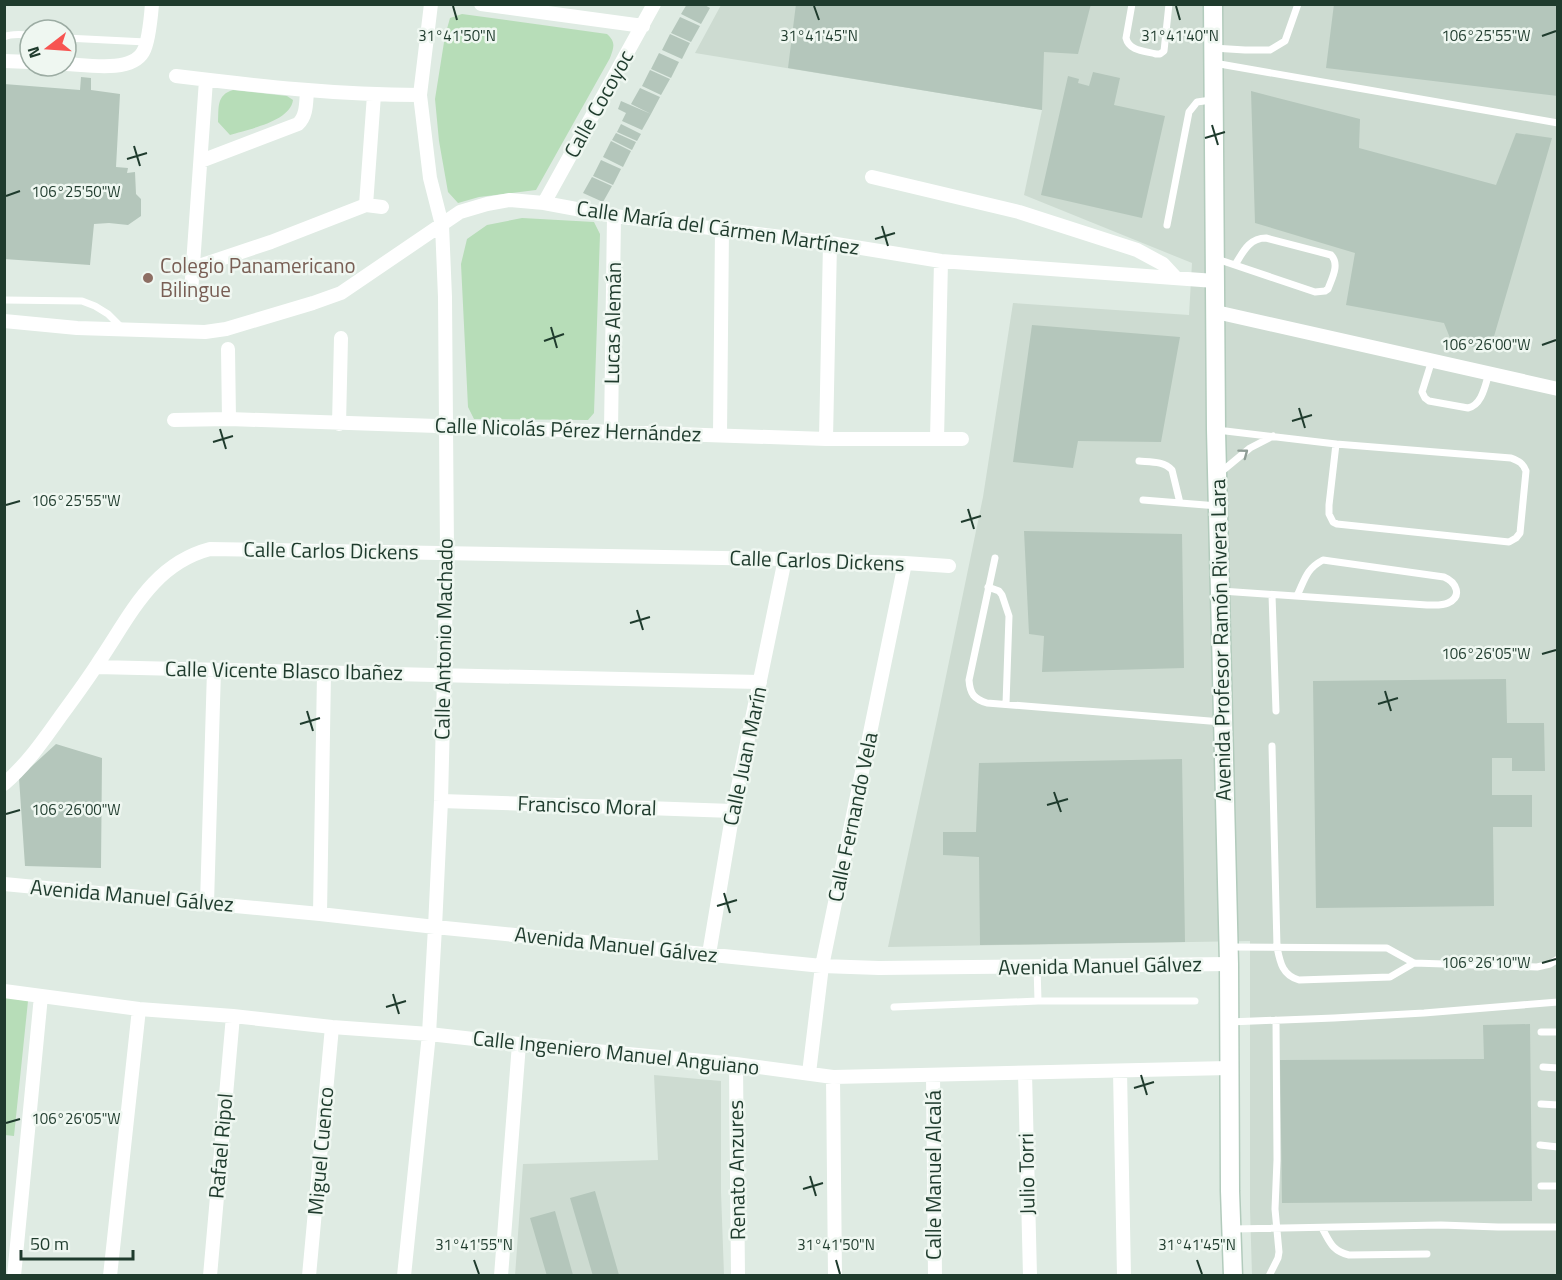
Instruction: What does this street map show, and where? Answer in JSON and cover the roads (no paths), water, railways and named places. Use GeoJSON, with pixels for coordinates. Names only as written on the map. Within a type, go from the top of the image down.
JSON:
{"type":"FeatureCollection","features":[{"type":"Feature","properties":{"kind":"main road","name":"Avenida Profesor Ramón Rivera Lara"},"geometry":{"type":"LineString","coordinates":[[1213,4],[1216,430],[1233,1275]]}},
{"type":"Feature","properties":{"kind":"street"},"geometry":{"type":"LineString","coordinates":[[78,64],[124,65],[139,57],[144,51],[152,4]]}},
{"type":"Feature","properties":{"kind":"street","name":"Calle Antonio Machado"},"geometry":{"type":"LineString","coordinates":[[405,1275],[429,1034],[441,801],[447,552],[447,426],[442,225],[430,178],[420,95],[431,4]]}},
{"type":"Feature","properties":{"kind":"street"},"geometry":{"type":"LineString","coordinates":[[481,4],[542,8],[643,26]]}},
{"type":"Feature","properties":{"kind":"street","name":"Calle Cocoyoc"},"geometry":{"type":"LineString","coordinates":[[544,203],[654,4]]}},
{"type":"Feature","properties":{"kind":"street"},"geometry":{"type":"LineString","coordinates":[[176,76],[307,91],[420,95]]}},
{"type":"Feature","properties":{"kind":"street"},"geometry":{"type":"LineString","coordinates":[[191,292],[206,80]]}},
{"type":"Feature","properties":{"kind":"street"},"geometry":{"type":"LineString","coordinates":[[201,161],[298,124],[304,114],[307,91]]}},
{"type":"Feature","properties":{"kind":"street"},"geometry":{"type":"LineString","coordinates":[[366,206],[374,95]]}},
{"type":"Feature","properties":{"kind":"street"},"geometry":{"type":"LineString","coordinates":[[872,177],[1019,212],[1126,247],[1152,257],[1163,264],[1176,278]]}},
{"type":"Feature","properties":{"kind":"street","name":"Calle María del Cármen Martínez"},"geometry":{"type":"LineString","coordinates":[[4,321],[77,328],[205,332],[226,329],[341,293],[460,212],[510,200],[544,203],[614,216],[830,243],[941,261],[1215,281]]}},
{"type":"Feature","properties":{"kind":"street"},"geometry":{"type":"LineString","coordinates":[[193,268],[271,242],[366,206],[382,207]]}},
{"type":"Feature","properties":{"kind":"street","name":"Lucas Alemán"},"geometry":{"type":"LineString","coordinates":[[611,431],[614,216]]}},
{"type":"Feature","properties":{"kind":"street"},"geometry":{"type":"LineString","coordinates":[[720,435],[722,229]]}},
{"type":"Feature","properties":{"kind":"street"},"geometry":{"type":"LineString","coordinates":[[826,439],[830,243]]}},
{"type":"Feature","properties":{"kind":"street"},"geometry":{"type":"LineString","coordinates":[[936,439],[941,261]]}},
{"type":"Feature","properties":{"kind":"street"},"geometry":{"type":"LineString","coordinates":[[1216,312],[1557,389]]}},
{"type":"Feature","properties":{"kind":"street"},"geometry":{"type":"LineString","coordinates":[[339,424],[341,338]]}},
{"type":"Feature","properties":{"kind":"street"},"geometry":{"type":"LineString","coordinates":[[228,349],[229,419]]}},
{"type":"Feature","properties":{"kind":"street","name":"Calle Nicolás Pérez Hernández"},"geometry":{"type":"LineString","coordinates":[[174,420],[229,419],[826,439],[962,440]]}},
{"type":"Feature","properties":{"kind":"street","name":"Calle Carlos Dickens"},"geometry":{"type":"LineString","coordinates":[[4,784],[20,771],[32,756],[96,667],[148,588],[184,558],[210,549],[447,552],[949,566]]}},
{"type":"Feature","properties":{"kind":"street","name":"Calle Juan Marín"},"geometry":{"type":"LineString","coordinates":[[708,954],[733,811],[785,560]]}},
{"type":"Feature","properties":{"kind":"street","name":"Calle Fernando Vela"},"geometry":{"type":"LineString","coordinates":[[809,1073],[822,966],[905,563]]}},
{"type":"Feature","properties":{"kind":"street","name":"Calle Vicente Blasco Ibañez"},"geometry":{"type":"LineString","coordinates":[[96,667],[760,682]]}},
{"type":"Feature","properties":{"kind":"street"},"geometry":{"type":"LineString","coordinates":[[207,903],[214,670]]}},
{"type":"Feature","properties":{"kind":"street"},"geometry":{"type":"LineString","coordinates":[[320,914],[324,673]]}},
{"type":"Feature","properties":{"kind":"street","name":"Francisco Moral"},"geometry":{"type":"LineString","coordinates":[[441,801],[733,811]]}},
{"type":"Feature","properties":{"kind":"street","name":"Avenida Manuel Gálvez"},"geometry":{"type":"LineString","coordinates":[[4,884],[822,966],[879,968],[1037,966],[1228,955]]}},
{"type":"Feature","properties":{"kind":"street","name":"Calle Ingeniero Manuel Anguiano"},"geometry":{"type":"LineString","coordinates":[[4,991],[139,1009],[736,1064],[832,1077],[1229,1068]]}},
{"type":"Feature","properties":{"kind":"street"},"geometry":{"type":"LineString","coordinates":[[14,1275],[41,996]]}},
{"type":"Feature","properties":{"kind":"street"},"geometry":{"type":"LineString","coordinates":[[110,1275],[139,1009]]}},
{"type":"Feature","properties":{"kind":"street","name":"Rafael Ripol"},"geometry":{"type":"LineString","coordinates":[[210,1275],[233,1016]]}},
{"type":"Feature","properties":{"kind":"street","name":"Miguel Cuenco"},"geometry":{"type":"LineString","coordinates":[[309,1275],[332,1028]]}},
{"type":"Feature","properties":{"kind":"street"},"geometry":{"type":"LineString","coordinates":[[501,1275],[519,1044]]}},
{"type":"Feature","properties":{"kind":"street","name":"Renato Anzures"},"geometry":{"type":"LineString","coordinates":[[736,1064],[738,1275]]}},
{"type":"Feature","properties":{"kind":"street"},"geometry":{"type":"LineString","coordinates":[[1120,1071],[1124,1275]]}},
{"type":"Feature","properties":{"kind":"street","name":"Julio Torri"},"geometry":{"type":"LineString","coordinates":[[1025,1073],[1030,1275]]}},
{"type":"Feature","properties":{"kind":"street","name":"Calle Manuel Alcalá"},"geometry":{"type":"LineString","coordinates":[[933,1075],[935,1275]]}},
{"type":"Feature","properties":{"kind":"street"},"geometry":{"type":"LineString","coordinates":[[832,1077],[835,1275]]}},
{"type":"Feature","properties":{"kind":"lane"},"geometry":{"type":"LineString","coordinates":[[1132,4],[1127,43],[1130,47],[1156,54],[1164,51],[1169,4]]}},
{"type":"Feature","properties":{"kind":"lane"},"geometry":{"type":"LineString","coordinates":[[1214,56],[1245,50],[1270,50],[1285,41],[1298,4]]}},
{"type":"Feature","properties":{"kind":"lane"},"geometry":{"type":"LineString","coordinates":[[78,39],[146,42]]}},
{"type":"Feature","properties":{"kind":"lane"},"geometry":{"type":"LineString","coordinates":[[1214,56],[1557,123]]}},
{"type":"Feature","properties":{"kind":"lane"},"geometry":{"type":"LineString","coordinates":[[1167,225],[1189,112],[1197,102],[1214,100]]}},
{"type":"Feature","properties":{"kind":"lane"},"geometry":{"type":"LineString","coordinates":[[1214,258],[1235,265],[1320,292],[1328,288],[1336,263],[1335,258],[1331,255],[1260,238],[1247,245],[1235,265]]}},
{"type":"Feature","properties":{"kind":"lane"},"geometry":{"type":"LineString","coordinates":[[4,300],[82,301],[108,314],[124,329]]}},
{"type":"Feature","properties":{"kind":"lane"},"geometry":{"type":"LineString","coordinates":[[1432,360],[1422,392],[1429,401],[1473,407],[1478,403],[1489,373]]}},
{"type":"Feature","properties":{"kind":"lane"},"geometry":{"type":"LineString","coordinates":[[1216,430],[1336,444],[1518,460],[1526,471],[1520,533],[1509,542],[1333,522],[1329,514],[1329,505],[1336,444]]}},
{"type":"Feature","properties":{"kind":"lane"},"geometry":{"type":"LineString","coordinates":[[1217,475],[1250,448],[1273,436]]}},
{"type":"Feature","properties":{"kind":"lane"},"geometry":{"type":"LineString","coordinates":[[1139,461],[1165,464],[1173,470],[1180,503]]}},
{"type":"Feature","properties":{"kind":"lane"},"geometry":{"type":"LineString","coordinates":[[1143,500],[1218,506]]}},
{"type":"Feature","properties":{"kind":"lane"},"geometry":{"type":"LineString","coordinates":[[995,558],[969,680],[973,696],[987,703],[1222,722]]}},
{"type":"Feature","properties":{"kind":"lane"},"geometry":{"type":"LineString","coordinates":[[1220,591],[1272,595],[1445,605],[1453,600],[1457,592],[1455,584],[1444,577],[1323,560],[1308,571],[1297,596]]}},
{"type":"Feature","properties":{"kind":"lane"},"geometry":{"type":"LineString","coordinates":[[988,587],[999,591],[1010,616],[1006,704]]}},
{"type":"Feature","properties":{"kind":"lane"},"geometry":{"type":"LineString","coordinates":[[1272,595],[1276,711]]}},
{"type":"Feature","properties":{"kind":"lane"},"geometry":{"type":"LineString","coordinates":[[1272,746],[1277,947],[1280,964],[1285,973],[1299,980],[1390,976],[1414,963]]}},
{"type":"Feature","properties":{"kind":"lane"},"geometry":{"type":"LineString","coordinates":[[1228,955],[1277,947],[1387,948],[1414,963],[1537,967],[1550,964],[1557,959]]}},
{"type":"Feature","properties":{"kind":"lane"},"geometry":{"type":"LineString","coordinates":[[1037,966],[1038,1001]]}},
{"type":"Feature","properties":{"kind":"lane"},"geometry":{"type":"LineString","coordinates":[[894,1007],[1038,1001],[1195,1001]]}},
{"type":"Feature","properties":{"kind":"lane"},"geometry":{"type":"LineString","coordinates":[[1229,1022],[1424,1013],[1557,1002]]}},
{"type":"Feature","properties":{"kind":"lane"},"geometry":{"type":"LineString","coordinates":[[1269,1275],[1278,1258],[1279,1244],[1275,1209],[1276,1020]]}},
{"type":"Feature","properties":{"kind":"lane"},"geometry":{"type":"LineString","coordinates":[[1541,1032],[1557,1032]]}},
{"type":"Feature","properties":{"kind":"lane"},"geometry":{"type":"LineString","coordinates":[[1543,1067],[1557,1068]]}},
{"type":"Feature","properties":{"kind":"lane"},"geometry":{"type":"LineString","coordinates":[[1541,1104],[1557,1106]]}},
{"type":"Feature","properties":{"kind":"lane"},"geometry":{"type":"LineString","coordinates":[[1540,1145],[1557,1147]]}},
{"type":"Feature","properties":{"kind":"lane"},"geometry":{"type":"LineString","coordinates":[[1541,1186],[1557,1186]]}},
{"type":"Feature","properties":{"kind":"lane"},"geometry":{"type":"LineString","coordinates":[[1232,1229],[1441,1225],[1557,1227]]}},
{"type":"Feature","properties":{"kind":"lane"},"geometry":{"type":"LineString","coordinates":[[1322,1228],[1331,1245],[1339,1253],[1349,1255],[1427,1254]]}},
{"type":"Feature","properties":{"kind":"place","name":"Colegio Panamericano Bilingue"},"geometry":{"type":"Point","coordinates":[148,278]}}]}
